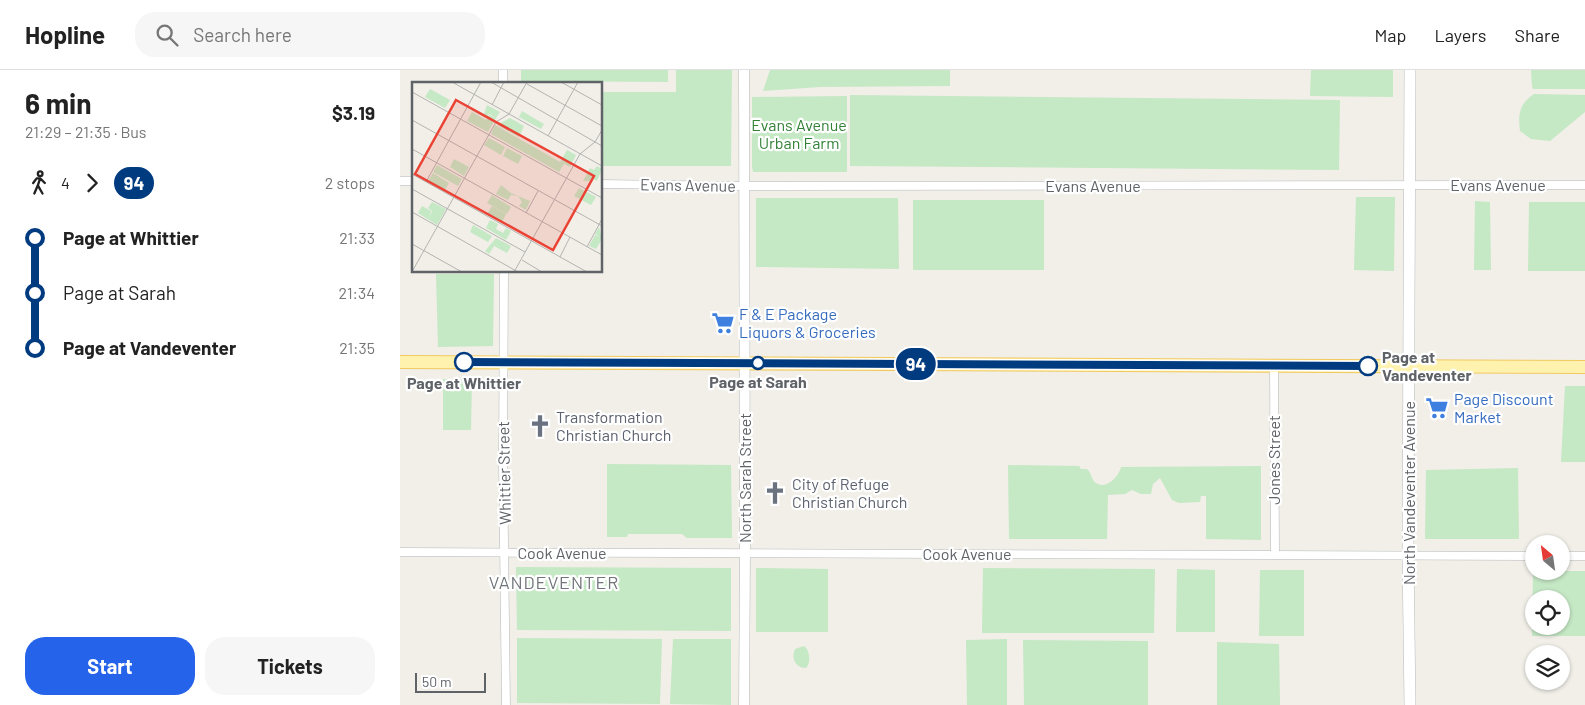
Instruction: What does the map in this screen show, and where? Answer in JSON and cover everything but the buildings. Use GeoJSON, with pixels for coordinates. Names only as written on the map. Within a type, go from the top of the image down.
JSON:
{"type":"FeatureCollection","features":[{"type":"Feature","properties":{"kind":"main road","name":"North Vandeventer Avenue"},"geometry":{"type":"LineString","coordinates":[[1410,70],[1408,555],[1410,705]]}},
{"type":"Feature","properties":{"kind":"main road"},"geometry":{"type":"LineString","coordinates":[[400,362],[1585,367]]}},
{"type":"Feature","properties":{"kind":"street","name":"North Sarah Street"},"geometry":{"type":"LineString","coordinates":[[744,70],[744,705]]}},
{"type":"Feature","properties":{"kind":"street","name":"Evans Avenue"},"geometry":{"type":"LineString","coordinates":[[602,184],[744,186],[1585,185]]}},
{"type":"Feature","properties":{"kind":"street","name":"Whittier Street"},"geometry":{"type":"LineString","coordinates":[[504,272],[506,705]]}},
{"type":"Feature","properties":{"kind":"street","name":"Jones Street"},"geometry":{"type":"LineString","coordinates":[[1274,366],[1275,554]]}},
{"type":"Feature","properties":{"kind":"street","name":"Cook Avenue"},"geometry":{"type":"LineString","coordinates":[[400,552],[1525,556]]}},
{"type":"Feature","properties":{"kind":"street"},"geometry":{"type":"LineString","coordinates":[[1570,556],[1585,556]]}},
{"type":"Feature","properties":{"kind":"green space"},"geometry":{"type":"Polygon","coordinates":[[[521,70],[668,70],[668,82],[521,81],[521,70]]]}},
{"type":"Feature","properties":{"kind":"green space"},"geometry":{"type":"Polygon","coordinates":[[[676,70],[732,70],[731,166],[602,166],[602,92],[676,92],[676,70]]]}},
{"type":"Feature","properties":{"kind":"green space"},"geometry":{"type":"Polygon","coordinates":[[[770,70],[950,70],[950,86],[820,87],[763,91],[770,70]]]}},
{"type":"Feature","properties":{"kind":"green space"},"geometry":{"type":"Polygon","coordinates":[[[1311,70],[1393,70],[1393,97],[1310,96],[1311,70]]]}},
{"type":"Feature","properties":{"kind":"green space"},"geometry":{"type":"Polygon","coordinates":[[[1531,70],[1585,70],[1585,89],[1533,89],[1531,70]]]}},
{"type":"Feature","properties":{"kind":"green space"},"geometry":{"type":"Polygon","coordinates":[[[1534,94],[1585,95],[1585,112],[1550,141],[1531,139],[1520,131],[1519,120],[1522,106],[1534,94]]]}},
{"type":"Feature","properties":{"kind":"green space"},"geometry":{"type":"Polygon","coordinates":[[[850,95],[1340,100],[1339,170],[850,166],[850,95]]]}},
{"type":"Feature","properties":{"kind":"green space","name":"Evans Avenue Urban Farm"},"geometry":{"type":"Polygon","coordinates":[[[847,96],[847,172],[753,172],[752,97],[847,96]]]}},
{"type":"Feature","properties":{"kind":"green space"},"geometry":{"type":"Polygon","coordinates":[[[1356,197],[1395,197],[1394,271],[1354,270],[1356,197]]]}},
{"type":"Feature","properties":{"kind":"green space"},"geometry":{"type":"Polygon","coordinates":[[[756,198],[898,198],[899,269],[756,267],[756,198]]]}},
{"type":"Feature","properties":{"kind":"green space"},"geometry":{"type":"Polygon","coordinates":[[[913,200],[1044,200],[1044,270],[913,270],[913,200]]]}},
{"type":"Feature","properties":{"kind":"green space"},"geometry":{"type":"Polygon","coordinates":[[[1475,201],[1490,202],[1491,270],[1474,270],[1475,201]]]}},
{"type":"Feature","properties":{"kind":"green space"},"geometry":{"type":"Polygon","coordinates":[[[1529,202],[1585,202],[1585,271],[1528,271],[1529,202]]]}},
{"type":"Feature","properties":{"kind":"green space"},"geometry":{"type":"Polygon","coordinates":[[[436,274],[494,274],[493,346],[438,347],[436,274]]]}},
{"type":"Feature","properties":{"kind":"green space"},"geometry":{"type":"Polygon","coordinates":[[[443,379],[472,379],[471,430],[443,430],[443,379]]]}},
{"type":"Feature","properties":{"kind":"green space"},"geometry":{"type":"Polygon","coordinates":[[[1565,386],[1585,386],[1585,462],[1561,462],[1565,386]]]}},
{"type":"Feature","properties":{"kind":"green space"},"geometry":{"type":"Polygon","coordinates":[[[607,464],[731,465],[732,538],[687,538],[682,534],[628,534],[627,537],[607,537],[607,464]]]}},
{"type":"Feature","properties":{"kind":"green space"},"geometry":{"type":"Polygon","coordinates":[[[1008,465],[1079,466],[1081,469],[1087,469],[1093,480],[1100,485],[1112,481],[1121,467],[1261,466],[1261,540],[1206,539],[1206,496],[1201,496],[1200,502],[1179,503],[1172,500],[1160,478],[1153,484],[1151,494],[1141,494],[1132,490],[1125,494],[1108,495],[1107,539],[1009,539],[1008,465]]]}},
{"type":"Feature","properties":{"kind":"green space"},"geometry":{"type":"Polygon","coordinates":[[[1518,468],[1519,539],[1425,539],[1426,470],[1518,468]]]}},
{"type":"Feature","properties":{"kind":"green space"},"geometry":{"type":"Polygon","coordinates":[[[516,567],[731,568],[731,631],[517,630],[516,567]]]}},
{"type":"Feature","properties":{"kind":"green space"},"geometry":{"type":"Polygon","coordinates":[[[756,568],[828,569],[828,632],[756,632],[756,568]]]}},
{"type":"Feature","properties":{"kind":"green space"},"geometry":{"type":"Polygon","coordinates":[[[983,568],[1155,569],[1154,633],[982,633],[983,568]]]}},
{"type":"Feature","properties":{"kind":"green space"},"geometry":{"type":"Polygon","coordinates":[[[1177,569],[1215,570],[1215,632],[1176,632],[1177,569]]]}},
{"type":"Feature","properties":{"kind":"green space"},"geometry":{"type":"Polygon","coordinates":[[[1260,570],[1304,570],[1304,636],[1259,636],[1260,570]]]}},
{"type":"Feature","properties":{"kind":"green space"},"geometry":{"type":"Polygon","coordinates":[[[1570,571],[1585,571],[1585,636],[1532,636],[1570,635],[1570,590],[1533,590],[1533,580],[1570,580],[1570,571]]]}},
{"type":"Feature","properties":{"kind":"green space"},"geometry":{"type":"Polygon","coordinates":[[[517,638],[662,639],[660,704],[517,703],[517,638]]]}},
{"type":"Feature","properties":{"kind":"green space"},"geometry":{"type":"Polygon","coordinates":[[[673,639],[731,639],[731,705],[670,704],[673,639]]]}},
{"type":"Feature","properties":{"kind":"green space"},"geometry":{"type":"Polygon","coordinates":[[[1007,639],[1007,705],[967,705],[966,640],[1007,639]]]}},
{"type":"Feature","properties":{"kind":"green space"},"geometry":{"type":"Polygon","coordinates":[[[1023,640],[1148,641],[1148,705],[1024,705],[1023,640]]]}},
{"type":"Feature","properties":{"kind":"green space"},"geometry":{"type":"Polygon","coordinates":[[[1217,642],[1279,644],[1280,705],[1217,705],[1217,642]]]}},
{"type":"Feature","properties":{"kind":"green space"},"geometry":{"type":"Polygon","coordinates":[[[804,646],[808,650],[809,663],[806,668],[802,668],[795,662],[793,656],[795,649],[804,646]]]}},
{"type":"Feature","properties":{"kind":"bus line","name":"94"},"geometry":{"type":"LineString","coordinates":[[464,362],[1368,366]]}},
{"type":"Feature","properties":{"kind":"place","name":"F & E Package Liquors & Groceries"},"geometry":{"type":"Point","coordinates":[723,323]}},
{"type":"Feature","properties":{"kind":"place","name":"Page at Whittier"},"geometry":{"type":"Point","coordinates":[464,362]}},
{"type":"Feature","properties":{"kind":"place","name":"Page at Sarah"},"geometry":{"type":"Point","coordinates":[758,363]}},
{"type":"Feature","properties":{"kind":"place","name":"Page at Vandeventer"},"geometry":{"type":"Point","coordinates":[1368,366]}},
{"type":"Feature","properties":{"kind":"place","name":"Page Discount Market"},"geometry":{"type":"Point","coordinates":[1437,408]}},
{"type":"Feature","properties":{"kind":"place","name":"Transformation Christian Church"},"geometry":{"type":"Point","coordinates":[540,426]}},
{"type":"Feature","properties":{"kind":"place","name":"City of Refuge Christian Church"},"geometry":{"type":"Point","coordinates":[775,493]}},
{"type":"Feature","properties":{"kind":"district","name":"VANDEVENTER"},"geometry":{"type":"Point","coordinates":[554,583]}}]}
